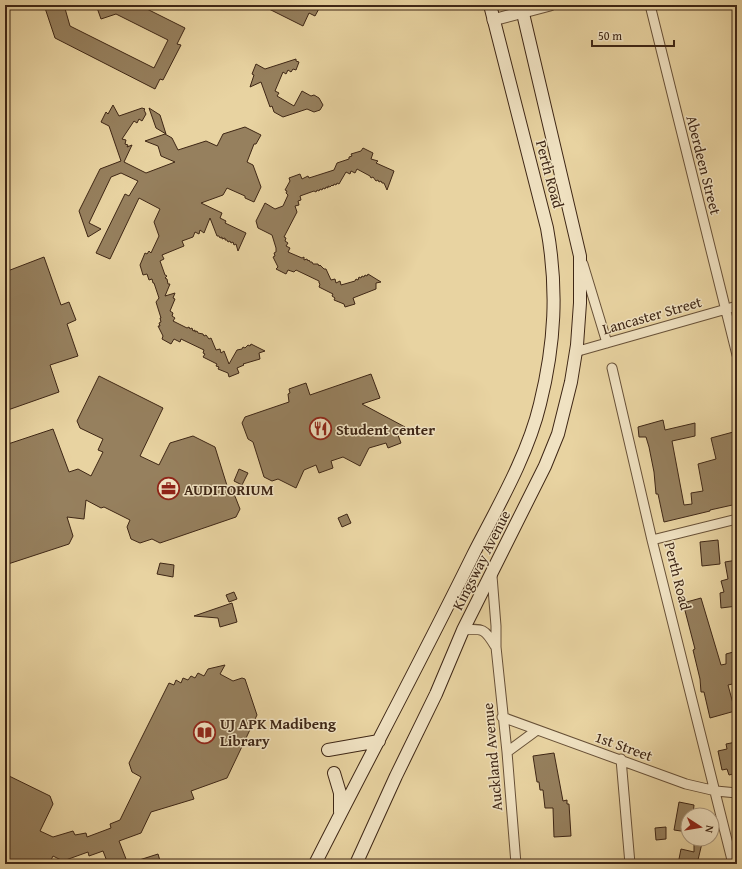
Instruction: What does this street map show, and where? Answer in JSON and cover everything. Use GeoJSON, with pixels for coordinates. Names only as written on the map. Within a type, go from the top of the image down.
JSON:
{"type":"FeatureCollection","features":[{"type":"Feature","properties":{"kind":"main road","name":"Perth Road"},"geometry":{"type":"LineString","coordinates":[[490,5],[542,206],[549,241],[554,289],[551,354]]}},
{"type":"Feature","properties":{"kind":"main road","name":"Perth Road"},"geometry":{"type":"LineString","coordinates":[[522,9],[580,256]]}},
{"type":"Feature","properties":{"kind":"main road","name":"Kingsway Avenue"},"geometry":{"type":"LineString","coordinates":[[356,864],[396,776],[436,694],[463,630],[492,576],[545,466],[558,434],[568,397],[577,345],[580,303],[580,256]]}},
{"type":"Feature","properties":{"kind":"main road","name":"Kingsway Avenue"},"geometry":{"type":"LineString","coordinates":[[315,864],[446,609],[519,462],[536,418],[551,354]]}},
{"type":"Feature","properties":{"kind":"main road"},"geometry":{"type":"LineString","coordinates":[[328,750],[379,741]]}},
{"type":"Feature","properties":{"kind":"main road"},"geometry":{"type":"LineString","coordinates":[[334,773],[340,793],[340,816]]}},
{"type":"Feature","properties":{"kind":"street"},"geometry":{"type":"LineString","coordinates":[[493,20],[522,9],[550,5]]}},
{"type":"Feature","properties":{"kind":"street","name":"Aberdeen Street"},"geometry":{"type":"LineString","coordinates":[[650,5],[737,355]]}},
{"type":"Feature","properties":{"kind":"street"},"geometry":{"type":"LineString","coordinates":[[580,256],[607,343]]}},
{"type":"Feature","properties":{"kind":"street","name":"Lancaster Street"},"geometry":{"type":"LineString","coordinates":[[575,352],[737,306]]}},
{"type":"Feature","properties":{"kind":"street","name":"Perth Road"},"geometry":{"type":"LineString","coordinates":[[612,368],[652,540],[716,791],[733,864]]}},
{"type":"Feature","properties":{"kind":"street"},"geometry":{"type":"LineString","coordinates":[[652,540],[737,519]]}},
{"type":"Feature","properties":{"kind":"street","name":"Auckland Avenue"},"geometry":{"type":"LineString","coordinates":[[492,576],[496,647],[502,717],[507,752],[516,864]]}},
{"type":"Feature","properties":{"kind":"street"},"geometry":{"type":"LineString","coordinates":[[463,630],[482,630],[489,635],[496,647]]}},
{"type":"Feature","properties":{"kind":"street","name":"1st Street"},"geometry":{"type":"LineString","coordinates":[[502,717],[621,759],[686,784],[716,791],[737,793]]}},
{"type":"Feature","properties":{"kind":"street"},"geometry":{"type":"LineString","coordinates":[[507,752],[537,730]]}},
{"type":"Feature","properties":{"kind":"street"},"geometry":{"type":"LineString","coordinates":[[621,759],[630,864]]}},
{"type":"Feature","properties":{"kind":"building"},"geometry":{"type":"Polygon","coordinates":[[[44,5],[64,5],[70,26],[154,68],[168,40],[116,14],[101,19],[96,5],[139,5],[185,28],[177,44],[181,45],[163,80],[160,79],[155,89],[55,38],[44,5]]]}},
{"type":"Feature","properties":{"kind":"building"},"geometry":{"type":"Polygon","coordinates":[[[261,5],[321,5],[315,16],[309,13],[303,26],[261,5]]]}},
{"type":"Feature","properties":{"kind":"building"},"geometry":{"type":"Polygon","coordinates":[[[296,59],[296,61],[299,62],[296,70],[293,69],[291,72],[288,70],[286,74],[283,72],[275,91],[279,93],[277,96],[294,106],[302,91],[319,98],[323,105],[320,110],[314,112],[307,109],[283,117],[274,112],[272,106],[270,107],[261,82],[250,87],[254,75],[252,74],[256,64],[265,69],[296,59]]]}},
{"type":"Feature","properties":{"kind":"building"},"geometry":{"type":"Polygon","coordinates":[[[113,105],[119,116],[142,108],[145,109],[146,114],[142,121],[139,119],[137,123],[134,121],[122,139],[126,140],[125,144],[128,145],[127,147],[132,145],[124,162],[146,173],[175,162],[161,156],[158,146],[145,141],[165,134],[172,138],[178,150],[206,141],[217,146],[223,134],[245,127],[261,135],[256,144],[254,144],[247,162],[253,165],[261,187],[254,202],[227,188],[223,195],[201,203],[222,213],[220,218],[226,221],[225,223],[246,233],[238,251],[236,244],[234,245],[233,242],[228,242],[225,238],[222,239],[222,237],[220,238],[217,236],[210,218],[204,233],[200,230],[199,234],[195,232],[193,237],[182,241],[184,246],[162,255],[164,259],[160,261],[165,275],[167,276],[165,278],[167,279],[168,284],[170,284],[165,296],[175,293],[173,298],[175,299],[170,311],[173,313],[172,316],[175,318],[173,321],[187,328],[192,328],[193,331],[195,330],[195,332],[197,331],[204,336],[206,335],[209,339],[211,338],[216,350],[220,349],[221,353],[224,351],[229,364],[237,350],[242,349],[243,347],[245,348],[248,345],[250,346],[251,344],[265,351],[259,353],[260,359],[243,364],[244,365],[237,368],[239,373],[229,377],[228,373],[218,369],[219,367],[216,366],[217,364],[203,357],[205,354],[203,353],[204,350],[181,339],[180,342],[174,339],[171,344],[162,339],[163,336],[158,326],[160,326],[159,323],[161,322],[161,318],[156,302],[159,298],[152,279],[149,280],[147,274],[143,275],[140,265],[145,253],[147,254],[149,251],[151,253],[159,236],[154,222],[160,209],[139,198],[110,259],[96,253],[125,194],[129,196],[138,181],[121,173],[111,177],[89,223],[101,229],[88,237],[79,211],[100,169],[121,161],[109,126],[101,122],[106,112],[108,114],[113,105]]]}},
{"type":"Feature","properties":{"kind":"building"},"geometry":{"type":"Polygon","coordinates":[[[149,108],[160,115],[166,134],[156,128],[149,108]]]}},
{"type":"Feature","properties":{"kind":"building"},"geometry":{"type":"Polygon","coordinates":[[[363,148],[373,153],[371,159],[378,161],[376,163],[394,171],[387,190],[384,183],[381,181],[379,182],[378,180],[376,181],[373,177],[371,178],[357,169],[355,173],[351,171],[350,174],[346,172],[339,184],[337,183],[336,185],[334,184],[330,187],[328,186],[328,188],[326,187],[325,189],[323,188],[322,190],[320,189],[319,191],[317,190],[316,192],[314,191],[300,196],[301,200],[298,201],[299,205],[295,206],[297,212],[284,237],[286,238],[285,241],[288,243],[286,246],[290,248],[288,252],[302,258],[304,257],[304,260],[307,259],[313,264],[320,265],[326,269],[331,280],[335,279],[336,283],[340,281],[341,285],[355,281],[356,279],[358,280],[359,277],[364,277],[365,275],[367,276],[368,274],[381,282],[376,283],[376,289],[353,298],[355,304],[345,307],[344,304],[334,300],[335,298],[332,296],[333,294],[319,287],[319,281],[296,270],[294,272],[288,270],[286,274],[276,269],[278,267],[273,257],[275,256],[274,253],[276,252],[276,248],[272,235],[258,228],[256,221],[265,203],[275,209],[283,206],[288,195],[286,193],[287,191],[285,190],[290,181],[289,178],[300,174],[302,179],[308,176],[309,178],[334,170],[337,163],[349,159],[349,157],[352,156],[351,154],[361,151],[363,148]]]}},
{"type":"Feature","properties":{"kind":"building"},"geometry":{"type":"Polygon","coordinates":[[[44,257],[61,305],[69,302],[76,320],[67,324],[78,356],[50,365],[59,392],[5,411],[5,272],[44,257]]]}},
{"type":"Feature","properties":{"kind":"building"},"geometry":{"type":"Polygon","coordinates":[[[371,374],[380,398],[362,404],[405,427],[396,430],[401,443],[388,448],[386,443],[369,448],[360,466],[343,457],[331,461],[333,468],[319,473],[316,465],[304,470],[296,488],[278,479],[272,481],[264,477],[253,442],[248,439],[242,423],[245,417],[289,402],[289,389],[306,383],[310,395],[371,374]]]}},
{"type":"Feature","properties":{"kind":"building"},"geometry":{"type":"Polygon","coordinates":[[[99,376],[163,408],[140,456],[159,465],[170,443],[193,436],[215,447],[229,492],[231,486],[240,509],[236,517],[160,543],[152,539],[140,543],[131,539],[127,527],[130,520],[86,500],[84,519],[67,517],[73,536],[69,544],[5,565],[5,445],[53,429],[69,472],[78,469],[91,476],[103,452],[98,450],[103,439],[80,428],[77,421],[99,376]]]}},
{"type":"Feature","properties":{"kind":"building"},"geometry":{"type":"Polygon","coordinates":[[[663,420],[665,430],[695,423],[695,436],[672,441],[684,505],[692,504],[691,493],[703,491],[698,464],[716,459],[711,438],[737,431],[737,504],[664,522],[658,494],[656,494],[654,472],[649,447],[646,437],[639,437],[638,427],[663,420]]]}},
{"type":"Feature","properties":{"kind":"building"},"geometry":{"type":"Polygon","coordinates":[[[239,469],[248,473],[242,485],[234,481],[239,469]]]}},
{"type":"Feature","properties":{"kind":"building"},"geometry":{"type":"Polygon","coordinates":[[[347,514],[351,523],[342,527],[338,518],[347,514]]]}},
{"type":"Feature","properties":{"kind":"building"},"geometry":{"type":"Polygon","coordinates":[[[718,540],[720,564],[702,566],[700,542],[718,540]]]}},
{"type":"Feature","properties":{"kind":"building"},"geometry":{"type":"Polygon","coordinates":[[[737,560],[737,606],[721,608],[720,593],[724,592],[721,581],[728,579],[725,562],[737,560]]]}},
{"type":"Feature","properties":{"kind":"building"},"geometry":{"type":"Polygon","coordinates":[[[160,563],[174,565],[173,577],[157,574],[160,563]]]}},
{"type":"Feature","properties":{"kind":"building"},"geometry":{"type":"Polygon","coordinates":[[[234,592],[237,599],[229,602],[226,595],[234,592]]]}},
{"type":"Feature","properties":{"kind":"building"},"geometry":{"type":"Polygon","coordinates":[[[701,598],[721,665],[726,664],[726,654],[737,651],[737,683],[728,685],[735,711],[710,718],[704,692],[701,692],[700,679],[693,650],[695,649],[683,603],[701,598]]]}},
{"type":"Feature","properties":{"kind":"building"},"geometry":{"type":"Polygon","coordinates":[[[232,603],[237,622],[220,627],[218,618],[194,616],[232,603]]]}},
{"type":"Feature","properties":{"kind":"building"},"geometry":{"type":"Polygon","coordinates":[[[225,665],[220,674],[233,681],[242,678],[245,679],[257,715],[227,778],[191,791],[194,799],[151,812],[141,833],[119,841],[128,864],[108,864],[103,851],[89,856],[88,852],[63,861],[53,856],[49,864],[5,864],[5,774],[50,796],[53,804],[40,831],[53,837],[73,831],[75,835],[86,833],[87,837],[111,828],[110,824],[120,820],[141,777],[132,772],[129,763],[169,683],[174,685],[176,680],[181,683],[183,678],[188,680],[191,676],[195,678],[198,673],[204,676],[208,669],[225,665]]]}},
{"type":"Feature","properties":{"kind":"building"},"geometry":{"type":"Polygon","coordinates":[[[736,742],[737,773],[729,775],[727,769],[722,770],[718,751],[727,749],[726,744],[736,742]]]}},
{"type":"Feature","properties":{"kind":"building"},"geometry":{"type":"Polygon","coordinates":[[[554,753],[563,801],[567,800],[567,804],[569,804],[571,836],[554,837],[553,808],[545,808],[543,790],[540,790],[539,782],[537,782],[533,756],[554,753]]]}},
{"type":"Feature","properties":{"kind":"building"},"geometry":{"type":"Polygon","coordinates":[[[679,802],[694,805],[694,807],[680,807],[680,831],[674,830],[679,802]]]}},
{"type":"Feature","properties":{"kind":"building"},"geometry":{"type":"Polygon","coordinates":[[[666,827],[666,839],[656,840],[655,828],[666,827]]]}},
{"type":"Feature","properties":{"kind":"building"},"geometry":{"type":"Polygon","coordinates":[[[694,847],[701,847],[697,864],[678,864],[681,849],[694,852],[694,847]]]}},
{"type":"Feature","properties":{"kind":"building"},"geometry":{"type":"Polygon","coordinates":[[[158,854],[161,864],[133,864],[133,862],[158,854]]]}},
{"type":"Feature","properties":{"kind":"place","name":"Student center"},"geometry":{"type":"Point","coordinates":[321,429]}},
{"type":"Feature","properties":{"kind":"place","name":"AUDITORIUM"},"geometry":{"type":"Point","coordinates":[169,489]}},
{"type":"Feature","properties":{"kind":"place","name":"UJ APK Madibeng Library"},"geometry":{"type":"Point","coordinates":[205,732]}}]}
